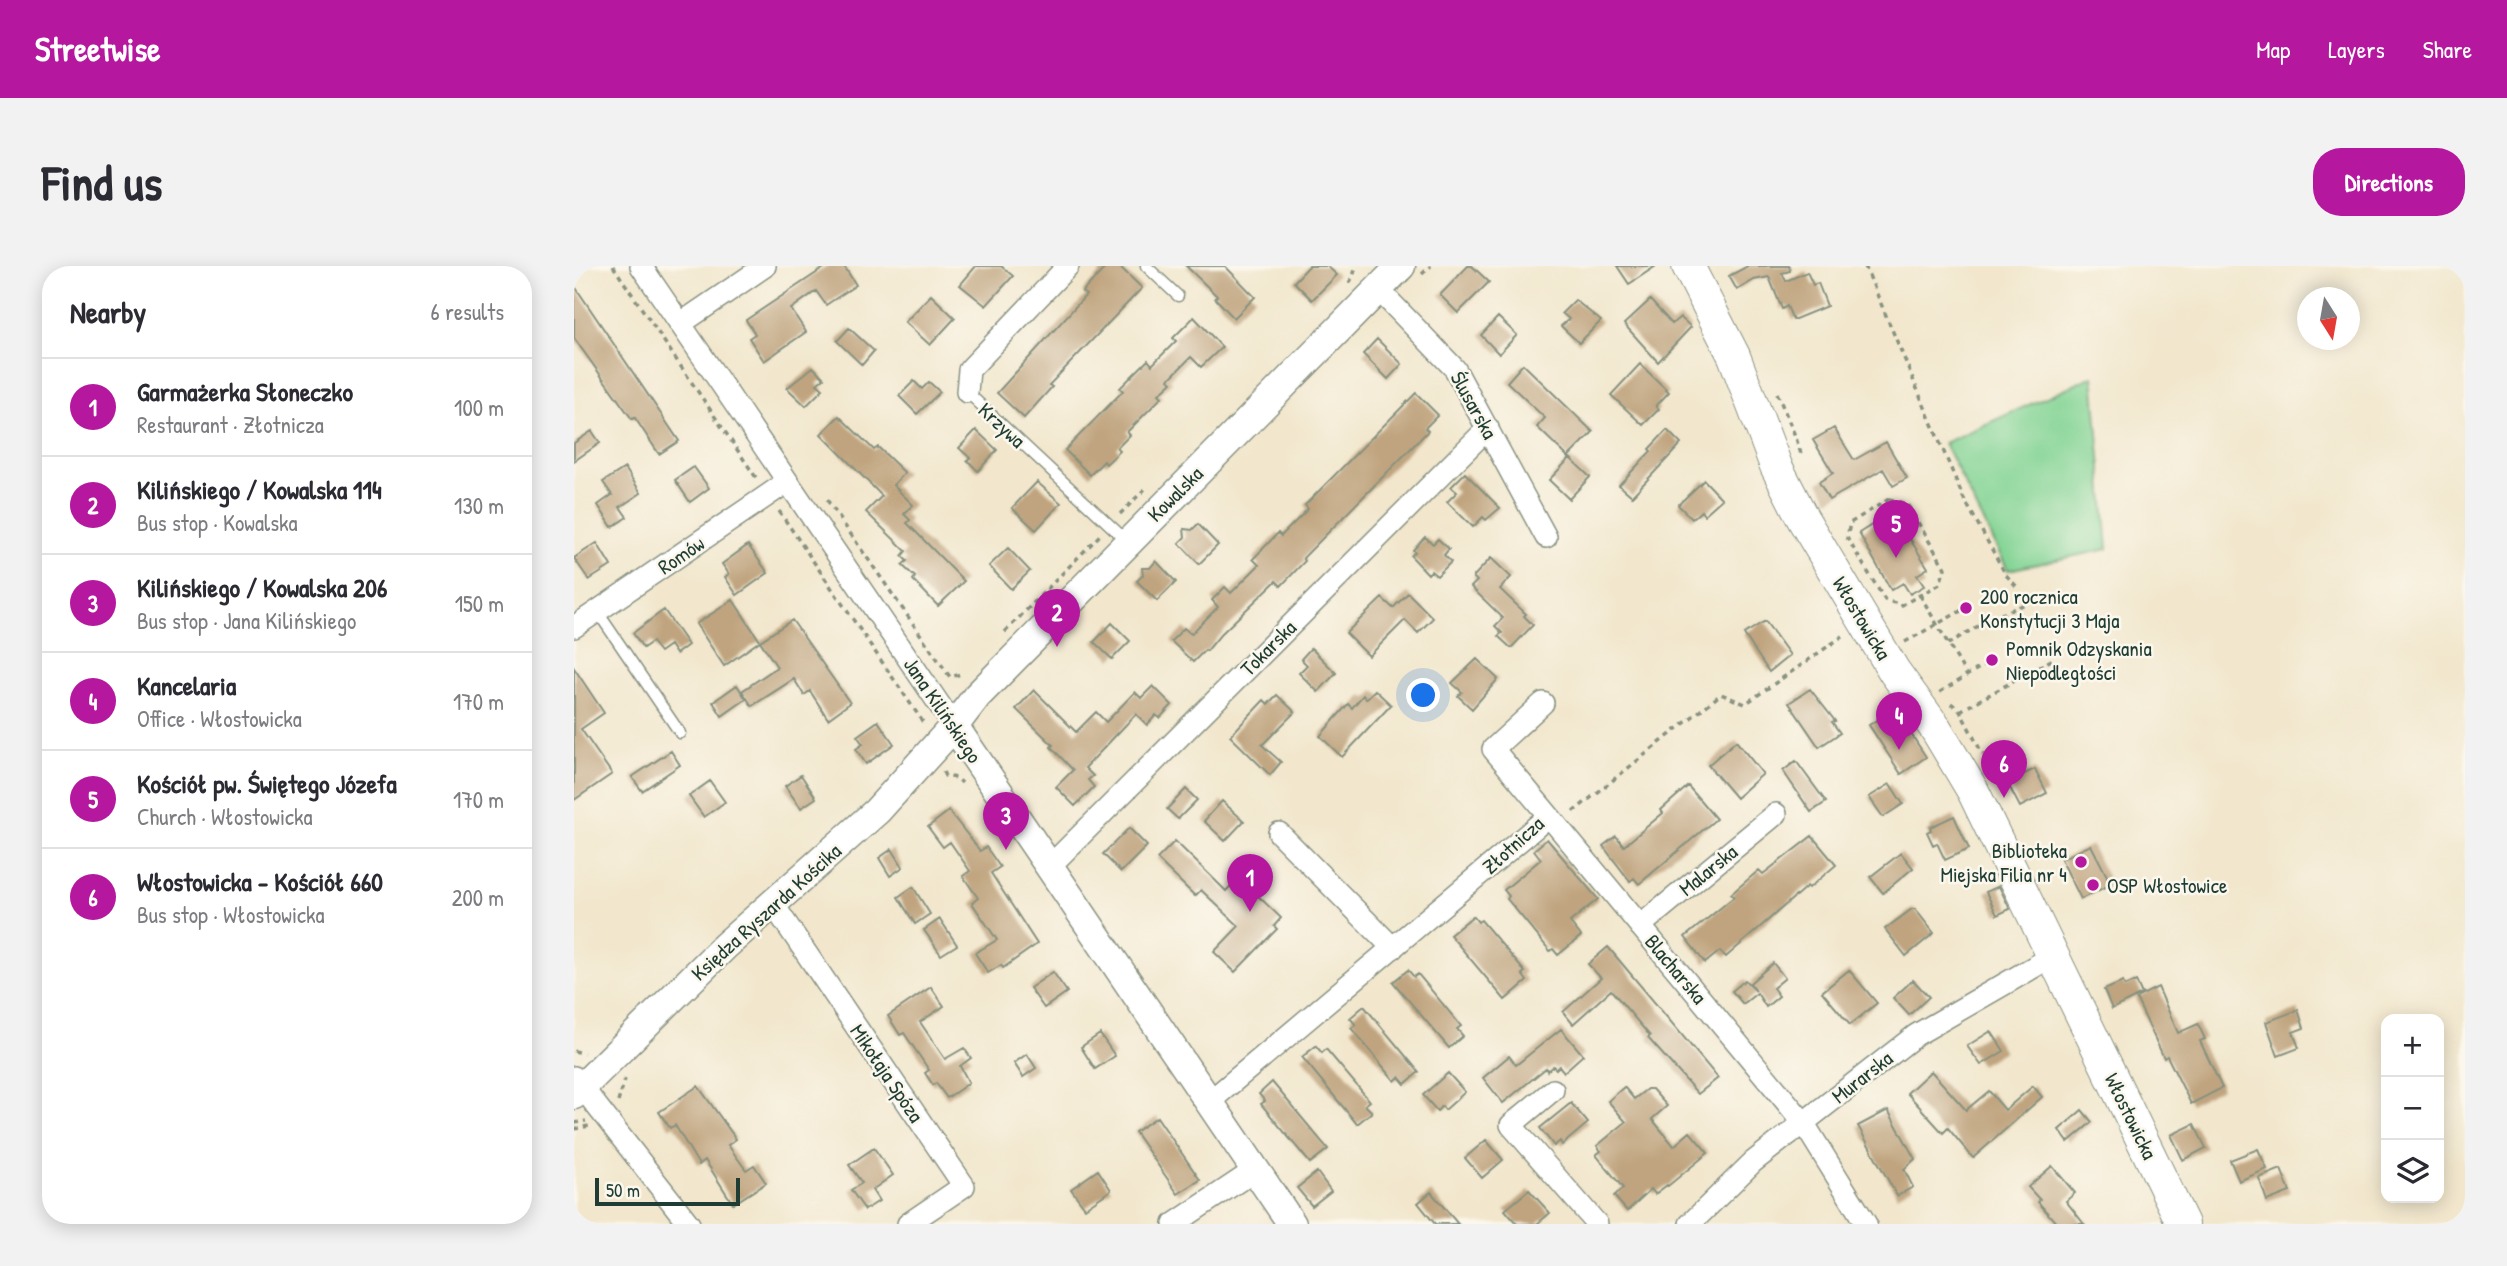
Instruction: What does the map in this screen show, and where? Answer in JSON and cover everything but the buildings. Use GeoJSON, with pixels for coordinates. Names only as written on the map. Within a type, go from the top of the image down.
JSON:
{"type":"FeatureCollection","features":[{"type":"Feature","properties":{"kind":"main road","name":"Włostowicka"},"geometry":{"type":"LineString","coordinates":[[1688,266],[1734,356],[1788,491],[1894,671],[1936,729],[1973,791],[2183,1224]]}},
{"type":"Feature","properties":{"kind":"street","name":"Jana Kilińskiego"},"geometry":{"type":"LineString","coordinates":[[641,266],[1292,1224]]}},
{"type":"Feature","properties":{"kind":"street"},"geometry":{"type":"LineString","coordinates":[[680,324],[765,266]]}},
{"type":"Feature","properties":{"kind":"street","name":"Krzywa"},"geometry":{"type":"LineString","coordinates":[[967,392],[969,370],[1068,266]]}},
{"type":"Feature","properties":{"kind":"street","name":"Kowalska"},"geometry":{"type":"LineString","coordinates":[[954,726],[977,696],[1398,267]]}},
{"type":"Feature","properties":{"kind":"street","name":"Ślusarska"},"geometry":{"type":"LineString","coordinates":[[1378,289],[1455,369],[1546,537]]}},
{"type":"Feature","properties":{"kind":"street","name":"Tokarska"},"geometry":{"type":"LineString","coordinates":[[1048,868],[1488,429]]}},
{"type":"Feature","properties":{"kind":"street","name":"Romów"},"geometry":{"type":"LineString","coordinates":[[574,627],[787,482]]}},
{"type":"Feature","properties":{"kind":"street","name":"Złotnicza"},"geometry":{"type":"LineString","coordinates":[[1209,1102],[1393,948],[1553,821],[1493,749],[1543,703]]}},
{"type":"Feature","properties":{"kind":"street","name":"Księdza Ryszarda Kościka"},"geometry":{"type":"LineString","coordinates":[[577,1086],[725,946],[877,811],[954,726]]}},
{"type":"Feature","properties":{"kind":"street","name":"Malarska"},"geometry":{"type":"LineString","coordinates":[[1640,926],[1776,814]]}},
{"type":"Feature","properties":{"kind":"street","name":"Blacharska"},"geometry":{"type":"LineString","coordinates":[[1553,821],[1804,1122],[1866,1224]]}},
{"type":"Feature","properties":{"kind":"street"},"geometry":{"type":"LineString","coordinates":[[1279,834],[1393,948]]}},
{"type":"Feature","properties":{"kind":"street","name":"Mikołaja Spóza"},"geometry":{"type":"LineString","coordinates":[[772,904],[964,1186],[908,1224]]}},
{"type":"Feature","properties":{"kind":"street","name":"Murarska"},"geometry":{"type":"LineString","coordinates":[[1690,1224],[1753,1162],[1916,1035],[2053,956]]}},
{"type":"Feature","properties":{"kind":"street"},"geometry":{"type":"LineString","coordinates":[[577,1086],[607,1117],[690,1224]]}},
{"type":"Feature","properties":{"kind":"street"},"geometry":{"type":"LineString","coordinates":[[1553,1090],[1511,1125],[1597,1224]]}},
{"type":"Feature","properties":{"kind":"street"},"geometry":{"type":"LineString","coordinates":[[1174,1224],[1255,1170]]}},
{"type":"Feature","properties":{"kind":"lane"},"geometry":{"type":"LineString","coordinates":[[1146,266],[1178,296]]}},
{"type":"Feature","properties":{"kind":"lane","name":"Krzywa"},"geometry":{"type":"LineString","coordinates":[[967,392],[1128,542]]}},
{"type":"Feature","properties":{"kind":"lane"},"geometry":{"type":"LineString","coordinates":[[597,611],[680,733]]}},
{"type":"Feature","properties":{"kind":"path"},"geometry":{"type":"LineString","coordinates":[[1865,266],[1963,497],[2006,575],[2018,588]]}},
{"type":"Feature","properties":{"kind":"path"},"geometry":{"type":"LineString","coordinates":[[614,267],[630,291]]}},
{"type":"Feature","properties":{"kind":"path"},"geometry":{"type":"LineString","coordinates":[[1773,382],[1796,438],[1803,463]]}},
{"type":"Feature","properties":{"kind":"path"},"geometry":{"type":"LineString","coordinates":[[1889,499],[1907,504],[1945,568],[1941,584],[1920,595],[1902,605],[1885,600],[1846,538],[1850,523],[1889,499]]}},
{"type":"Feature","properties":{"kind":"path"},"geometry":{"type":"LineString","coordinates":[[1920,595],[1967,676]]}},
{"type":"Feature","properties":{"kind":"path"},"geometry":{"type":"LineString","coordinates":[[1948,644],[1990,619],[2025,604]]}},
{"type":"Feature","properties":{"kind":"path"},"geometry":{"type":"LineString","coordinates":[[1905,642],[1966,608]]}},
{"type":"Feature","properties":{"kind":"path"},"geometry":{"type":"LineString","coordinates":[[1553,821],[1721,694],[1745,704],[1854,629]]}},
{"type":"Feature","properties":{"kind":"path"},"geometry":{"type":"LineString","coordinates":[[1897,638],[1905,642],[1910,650]]}},
{"type":"Feature","properties":{"kind":"path"},"geometry":{"type":"LineString","coordinates":[[1949,702],[1960,711],[2053,659]]}},
{"type":"Feature","properties":{"kind":"path"},"geometry":{"type":"LineString","coordinates":[[1932,685],[1938,694],[1993,660]]}},
{"type":"Feature","properties":{"kind":"path"},"geometry":{"type":"LineString","coordinates":[[939,780],[945,776]]}},
{"type":"Feature","properties":{"kind":"path"},"geometry":{"type":"LineString","coordinates":[[574,1129],[587,1126],[594,1128],[617,1110],[628,1075]]}},
{"type":"Feature","properties":{"kind":"green space"},"geometry":{"type":"Polygon","coordinates":[[[2093,376],[2108,549],[2008,570],[1944,443],[2093,376]]]}},
{"type":"Feature","properties":{"kind":"place","name":"Kościół pw. Świętego Józefa"},"geometry":{"type":"Point","coordinates":[1896,558]}},
{"type":"Feature","properties":{"kind":"place","name":"200 rocznica Konstytucji 3 Maja"},"geometry":{"type":"Point","coordinates":[1966,608]}},
{"type":"Feature","properties":{"kind":"place","name":"Kilińskiego / Kowalska 114"},"geometry":{"type":"Point","coordinates":[1057,647]}},
{"type":"Feature","properties":{"kind":"place","name":"Pomnik Odzyskania Niepodległości"},"geometry":{"type":"Point","coordinates":[1992,660]}},
{"type":"Feature","properties":{"kind":"place","name":"Kancelaria"},"geometry":{"type":"Point","coordinates":[1899,750]}},
{"type":"Feature","properties":{"kind":"place","name":"Włostowicka - Kościół 660"},"geometry":{"type":"Point","coordinates":[2004,798]}},
{"type":"Feature","properties":{"kind":"place","name":"Kilińskiego / Kowalska 206"},"geometry":{"type":"Point","coordinates":[1006,850]}},
{"type":"Feature","properties":{"kind":"place","name":"Biblioteka Miejska Filia nr 4"},"geometry":{"type":"Point","coordinates":[2081,862]}},
{"type":"Feature","properties":{"kind":"place","name":"OSP Włostowice"},"geometry":{"type":"Point","coordinates":[2093,885]}},
{"type":"Feature","properties":{"kind":"place","name":"Garmażerka Słoneczko"},"geometry":{"type":"Point","coordinates":[1250,912]}}]}
